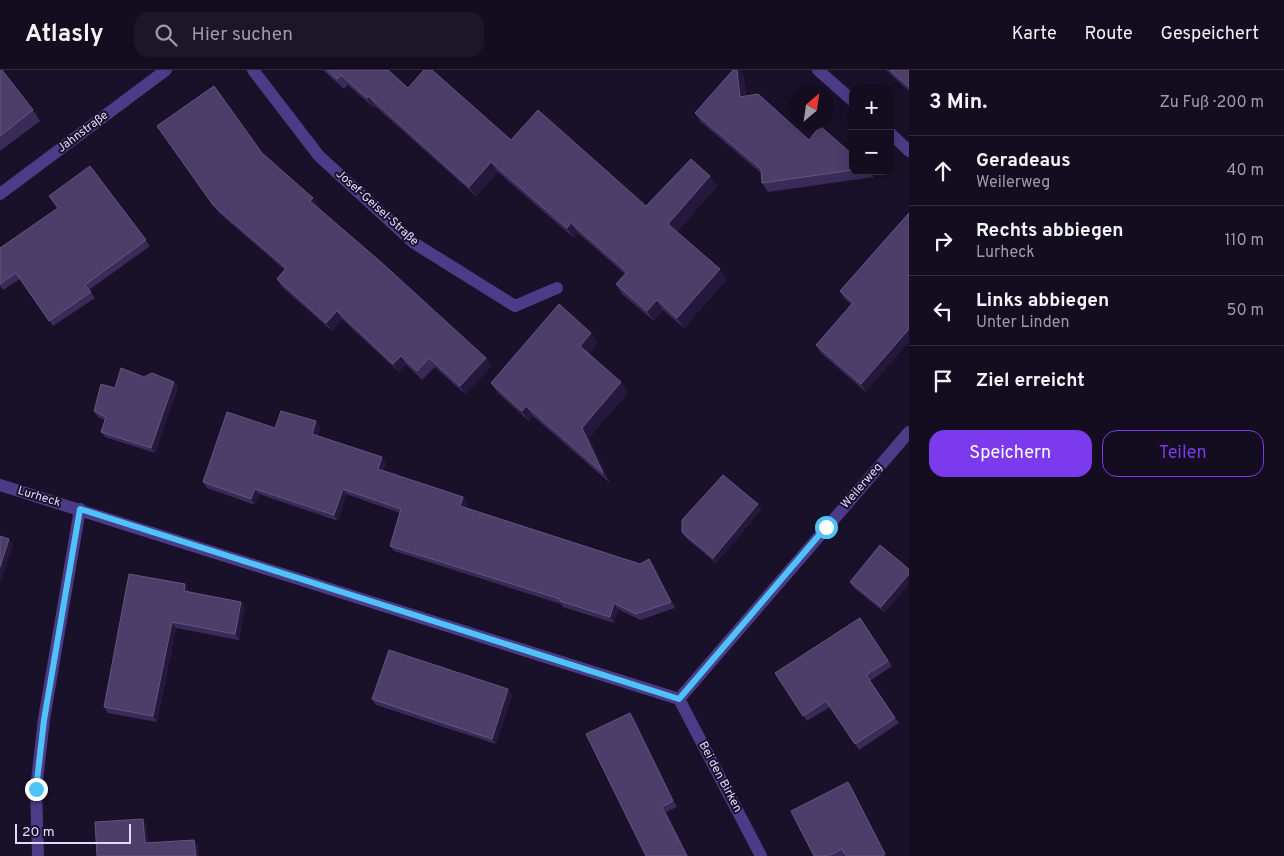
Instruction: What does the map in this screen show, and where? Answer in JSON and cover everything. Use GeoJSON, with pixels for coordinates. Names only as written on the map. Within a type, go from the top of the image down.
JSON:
{"type":"FeatureCollection","features":[{"type":"Feature","properties":{"kind":"street","name":"Jahnstraße"},"geometry":{"type":"LineString","coordinates":[[0,194],[166,70]]}},
{"type":"Feature","properties":{"kind":"street","name":"Josef-Geisel-Straße"},"geometry":{"type":"LineString","coordinates":[[253,70],[319,156],[414,243],[514,306],[557,288]]}},
{"type":"Feature","properties":{"kind":"street"},"geometry":{"type":"LineString","coordinates":[[818,70],[849,97]]}},
{"type":"Feature","properties":{"kind":"street"},"geometry":{"type":"LineString","coordinates":[[894,137],[909,151]]}},
{"type":"Feature","properties":{"kind":"street","name":"Weilerweg"},"geometry":{"type":"LineString","coordinates":[[679,699],[909,432]]}},
{"type":"Feature","properties":{"kind":"street","name":"Lurheck"},"geometry":{"type":"LineString","coordinates":[[0,485],[679,699]]}},
{"type":"Feature","properties":{"kind":"street"},"geometry":{"type":"LineString","coordinates":[[38,856],[36,789],[44,720],[80,509]]}},
{"type":"Feature","properties":{"kind":"street","name":"Bei den Birken"},"geometry":{"type":"LineString","coordinates":[[679,699],[761,856]]}},
{"type":"Feature","properties":{"kind":"building"},"geometry":{"type":"Polygon","coordinates":[[[0,70],[2,70],[33,110],[0,136],[0,70]]]}},
{"type":"Feature","properties":{"kind":"building"},"geometry":{"type":"Polygon","coordinates":[[[327,70],[388,70],[408,88],[424,70],[432,70],[511,140],[538,110],[646,206],[691,159],[710,176],[668,224],[720,269],[677,318],[657,300],[647,311],[616,284],[627,272],[571,223],[567,228],[491,162],[469,187],[368,96],[367,98],[341,75],[337,79],[327,70]]]}},
{"type":"Feature","properties":{"kind":"building"},"geometry":{"type":"Polygon","coordinates":[[[733,70],[737,70],[740,97],[758,94],[789,122],[789,130],[798,130],[809,140],[817,130],[825,130],[849,151],[849,171],[762,183],[761,169],[695,113],[733,70]]]}},
{"type":"Feature","properties":{"kind":"building"},"geometry":{"type":"Polygon","coordinates":[[[890,70],[909,70],[909,87],[890,70]]]}},
{"type":"Feature","properties":{"kind":"building"},"geometry":{"type":"Polygon","coordinates":[[[214,86],[262,153],[313,198],[310,201],[382,263],[486,358],[460,386],[429,358],[417,371],[401,356],[393,364],[337,311],[326,323],[277,279],[286,268],[213,205],[157,126],[214,86]]]}},
{"type":"Feature","properties":{"kind":"building"},"geometry":{"type":"Polygon","coordinates":[[[90,166],[146,240],[85,285],[91,292],[49,321],[16,273],[0,284],[0,248],[58,208],[49,196],[90,166]]]}},
{"type":"Feature","properties":{"kind":"building"},"geometry":{"type":"Polygon","coordinates":[[[909,213],[909,329],[861,384],[816,345],[853,303],[840,291],[909,213]]]}},
{"type":"Feature","properties":{"kind":"building"},"geometry":{"type":"Polygon","coordinates":[[[559,304],[591,333],[580,346],[621,382],[582,428],[603,473],[526,406],[522,411],[491,383],[559,304]]]}},
{"type":"Feature","properties":{"kind":"building"},"geometry":{"type":"Polygon","coordinates":[[[121,368],[144,377],[152,373],[174,382],[151,448],[101,432],[106,417],[94,411],[101,384],[115,388],[121,368]]]}},
{"type":"Feature","properties":{"kind":"building"},"geometry":{"type":"Polygon","coordinates":[[[281,411],[316,421],[312,434],[382,457],[378,469],[463,497],[460,506],[640,564],[649,559],[671,602],[636,614],[614,603],[610,617],[560,601],[560,599],[390,546],[401,509],[343,489],[334,515],[255,489],[251,499],[203,482],[227,412],[275,428],[281,411]]]}},
{"type":"Feature","properties":{"kind":"building"},"geometry":{"type":"Polygon","coordinates":[[[723,475],[758,504],[713,558],[682,532],[682,520],[723,475]]]}},
{"type":"Feature","properties":{"kind":"building"},"geometry":{"type":"Polygon","coordinates":[[[0,536],[9,539],[0,567],[0,536]]]}},
{"type":"Feature","properties":{"kind":"building"},"geometry":{"type":"Polygon","coordinates":[[[880,545],[909,569],[909,574],[881,607],[850,582],[880,545]]]}},
{"type":"Feature","properties":{"kind":"building"},"geometry":{"type":"Polygon","coordinates":[[[129,574],[185,584],[184,591],[241,602],[235,634],[172,622],[153,716],[104,707],[129,574]]]}},
{"type":"Feature","properties":{"kind":"building"},"geometry":{"type":"Polygon","coordinates":[[[860,618],[888,661],[866,675],[895,718],[855,744],[826,701],[803,716],[775,673],[860,618]]]}},
{"type":"Feature","properties":{"kind":"building"},"geometry":{"type":"Polygon","coordinates":[[[389,650],[508,689],[492,739],[372,699],[389,650]]]}},
{"type":"Feature","properties":{"kind":"building"},"geometry":{"type":"Polygon","coordinates":[[[630,713],[673,801],[662,807],[687,856],[646,856],[586,734],[630,713]]]}},
{"type":"Feature","properties":{"kind":"building"},"geometry":{"type":"Polygon","coordinates":[[[848,782],[885,854],[881,856],[846,856],[842,849],[828,856],[814,856],[791,811],[848,782]]]}},
{"type":"Feature","properties":{"kind":"building"},"geometry":{"type":"Polygon","coordinates":[[[143,819],[145,843],[194,840],[196,856],[97,856],[95,822],[143,819]]]}},
{"type":"Feature","properties":{"kind":"route"},"geometry":{"type":"LineString","coordinates":[[36,789],[44,720],[80,509],[679,699],[826,527]]}}]}
